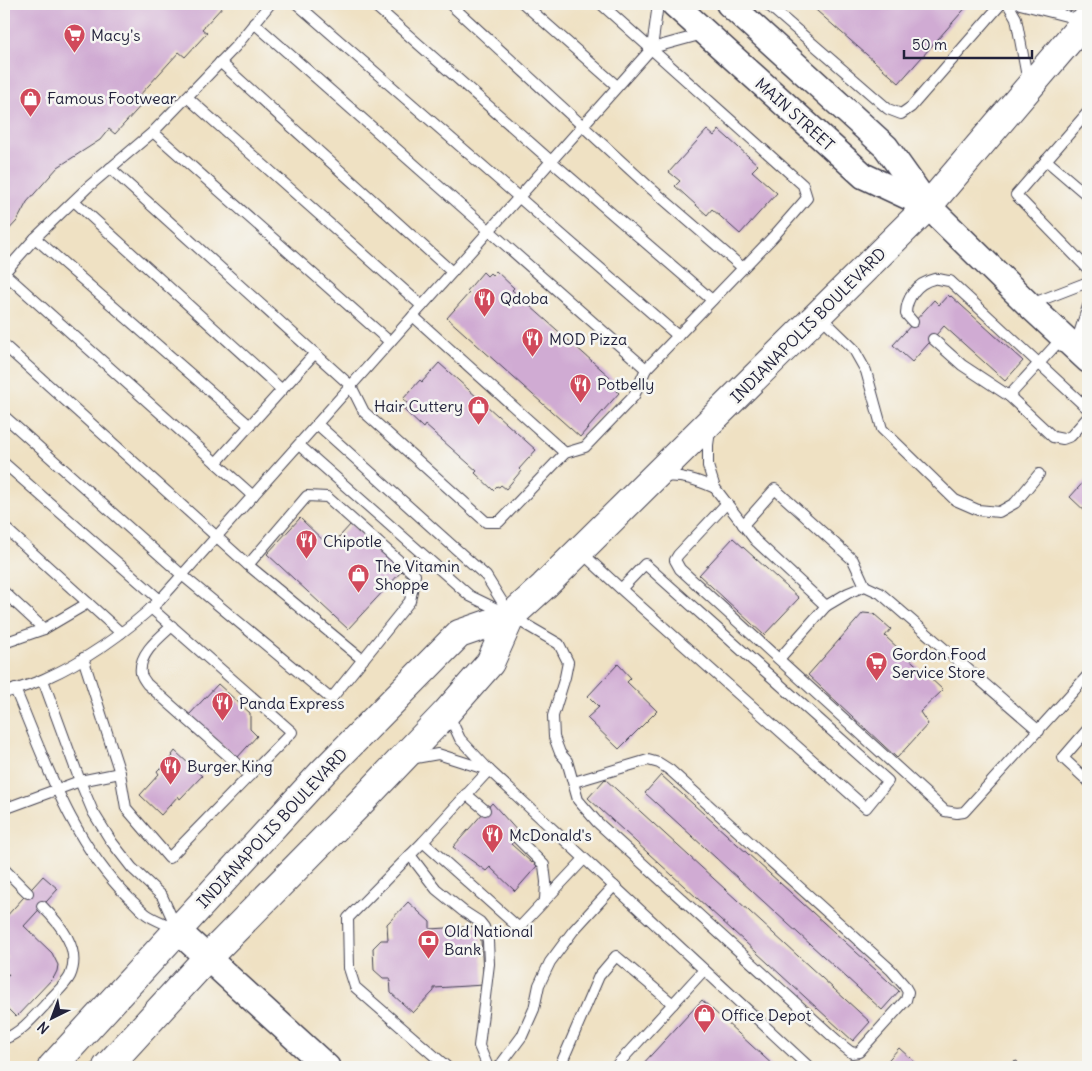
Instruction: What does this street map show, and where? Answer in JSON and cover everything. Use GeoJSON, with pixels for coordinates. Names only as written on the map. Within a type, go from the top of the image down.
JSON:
{"type":"FeatureCollection","features":[{"type":"Feature","properties":{"kind":"highway","name":"INDIANAPOLIS BOULEVARD"},"geometry":{"type":"LineString","coordinates":[[107,1067],[208,957],[400,761],[490,664],[511,616],[928,206],[1087,20]]}},
{"type":"Feature","properties":{"kind":"highway","name":"INDIANAPOLIS BOULEVARD"},"geometry":{"type":"LineString","coordinates":[[52,1067],[323,772],[459,634],[511,616]]}},
{"type":"Feature","properties":{"kind":"street","name":"MAIN STREET"},"geometry":{"type":"LineString","coordinates":[[674,4],[864,176],[928,206]]}},
{"type":"Feature","properties":{"kind":"street","name":"MAIN STREET"},"geometry":{"type":"LineString","coordinates":[[730,4],[886,147],[928,206],[1075,348]]}},
{"type":"Feature","properties":{"kind":"street"},"geometry":{"type":"LineString","coordinates":[[177,930],[327,1067]]}},
{"type":"Feature","properties":{"kind":"lane"},"geometry":{"type":"LineString","coordinates":[[253,496],[4,273],[35,238],[74,200],[153,132],[220,62],[270,4]]}},
{"type":"Feature","properties":{"kind":"lane"},"geometry":{"type":"LineString","coordinates":[[297,4],[678,336]]}},
{"type":"Feature","properties":{"kind":"lane"},"geometry":{"type":"LineString","coordinates":[[373,4],[712,300]]}},
{"type":"Feature","properties":{"kind":"lane"},"geometry":{"type":"LineString","coordinates":[[450,4],[648,186],[743,268]]}},
{"type":"Feature","properties":{"kind":"lane"},"geometry":{"type":"LineString","coordinates":[[524,4],[617,86]]}},
{"type":"Feature","properties":{"kind":"lane"},"geometry":{"type":"LineString","coordinates":[[110,168],[351,386],[364,412],[486,522],[499,522],[565,453],[585,447],[634,396],[646,369],[807,198],[803,185],[601,4]]}},
{"type":"Feature","properties":{"kind":"lane"},"geometry":{"type":"LineString","coordinates":[[652,48],[658,4]]}},
{"type":"Feature","properties":{"kind":"lane"},"geometry":{"type":"LineString","coordinates":[[767,4],[888,109],[901,114],[911,107],[1000,4]]}},
{"type":"Feature","properties":{"kind":"lane"},"geometry":{"type":"LineString","coordinates":[[1008,4],[1016,18],[1029,88]]}},
{"type":"Feature","properties":{"kind":"lane"},"geometry":{"type":"LineString","coordinates":[[1020,4],[1087,20]]}},
{"type":"Feature","properties":{"kind":"lane"},"geometry":{"type":"LineString","coordinates":[[254,23],[646,369]]}},
{"type":"Feature","properties":{"kind":"lane"},"geometry":{"type":"LineString","coordinates":[[4,693],[43,680],[83,658],[121,633],[152,608],[652,48],[706,33]]}},
{"type":"Feature","properties":{"kind":"lane"},"geometry":{"type":"LineString","coordinates":[[220,62],[452,272]]}},
{"type":"Feature","properties":{"kind":"lane"},"geometry":{"type":"LineString","coordinates":[[187,96],[422,306]]}},
{"type":"Feature","properties":{"kind":"lane"},"geometry":{"type":"LineString","coordinates":[[1088,112],[1016,195],[1088,269]]}},
{"type":"Feature","properties":{"kind":"lane"},"geometry":{"type":"LineString","coordinates":[[1080,122],[1088,129]]}},
{"type":"Feature","properties":{"kind":"lane"},"geometry":{"type":"LineString","coordinates":[[153,132],[390,342]]}},
{"type":"Feature","properties":{"kind":"lane"},"geometry":{"type":"LineString","coordinates":[[1046,160],[1088,196]]}},
{"type":"Feature","properties":{"kind":"lane"},"geometry":{"type":"LineString","coordinates":[[74,200],[282,390]]}},
{"type":"Feature","properties":{"kind":"lane"},"geometry":{"type":"LineString","coordinates":[[35,238],[250,426]]}},
{"type":"Feature","properties":{"kind":"lane"},"geometry":{"type":"LineString","coordinates":[[913,322],[906,314],[906,304],[916,289],[934,279],[950,281],[1088,409]]}},
{"type":"Feature","properties":{"kind":"lane"},"geometry":{"type":"LineString","coordinates":[[1029,305],[1088,282]]}},
{"type":"Feature","properties":{"kind":"lane"},"geometry":{"type":"LineString","coordinates":[[1009,396],[1038,364],[1075,348],[1088,306]]}},
{"type":"Feature","properties":{"kind":"lane"},"geometry":{"type":"LineString","coordinates":[[818,315],[853,348],[866,371],[882,429],[955,500],[978,510],[999,512],[1015,502],[1039,474]]}},
{"type":"Feature","properties":{"kind":"lane"},"geometry":{"type":"LineString","coordinates":[[413,316],[565,453]]}},
{"type":"Feature","properties":{"kind":"lane"},"geometry":{"type":"LineString","coordinates":[[933,339],[962,365],[1009,396],[1053,437],[1063,439],[1071,436],[1088,417]]}},
{"type":"Feature","properties":{"kind":"lane"},"geometry":{"type":"LineString","coordinates":[[4,346],[248,564],[363,660]]}},
{"type":"Feature","properties":{"kind":"lane"},"geometry":{"type":"LineString","coordinates":[[216,464],[315,353]]}},
{"type":"Feature","properties":{"kind":"lane"},"geometry":{"type":"LineString","coordinates":[[4,416],[182,575],[331,699],[410,600],[415,575],[327,496],[307,496],[248,564]]}},
{"type":"Feature","properties":{"kind":"lane"},"geometry":{"type":"LineString","coordinates":[[712,420],[708,445],[708,466],[714,488]]}},
{"type":"Feature","properties":{"kind":"lane"},"geometry":{"type":"LineString","coordinates":[[316,424],[486,576],[511,616]]}},
{"type":"Feature","properties":{"kind":"lane"},"geometry":{"type":"LineString","coordinates":[[299,445],[470,596],[511,616],[560,644],[568,662],[553,716],[554,737],[560,753],[567,761],[578,800],[597,822],[852,1053],[859,1052],[906,1000],[908,992],[891,970],[665,766],[648,760],[574,782]]}},
{"type":"Feature","properties":{"kind":"lane"},"geometry":{"type":"LineString","coordinates":[[4,463],[160,600]]}},
{"type":"Feature","properties":{"kind":"lane"},"geometry":{"type":"LineString","coordinates":[[652,478],[673,476],[693,478],[714,488],[755,540],[826,606]]}},
{"type":"Feature","properties":{"kind":"lane"},"geometry":{"type":"LineString","coordinates":[[743,525],[774,489],[853,560],[865,586],[880,593],[1039,730]]}},
{"type":"Feature","properties":{"kind":"lane"},"geometry":{"type":"LineString","coordinates":[[727,503],[678,555],[675,560],[680,569],[945,811],[957,814],[964,812],[1088,675]]}},
{"type":"Feature","properties":{"kind":"lane"},"geometry":{"type":"LineString","coordinates":[[4,527],[121,633]]}},
{"type":"Feature","properties":{"kind":"lane"},"geometry":{"type":"LineString","coordinates":[[579,550],[621,589],[866,808],[888,781],[646,564],[621,589]]}},
{"type":"Feature","properties":{"kind":"lane"},"geometry":{"type":"LineString","coordinates":[[779,659],[826,606],[848,593],[865,586]]}},
{"type":"Feature","properties":{"kind":"lane"},"geometry":{"type":"LineString","coordinates":[[4,592],[44,629]]}},
{"type":"Feature","properties":{"kind":"lane"},"geometry":{"type":"LineString","coordinates":[[4,643],[44,629],[88,603]]}},
{"type":"Feature","properties":{"kind":"lane"},"geometry":{"type":"LineString","coordinates":[[83,658],[120,772],[126,808],[169,858],[292,732],[152,608]]}},
{"type":"Feature","properties":{"kind":"lane"},"geometry":{"type":"LineString","coordinates":[[172,626],[149,648],[143,661],[141,673],[147,684],[250,775]]}},
{"type":"Feature","properties":{"kind":"lane"},"geometry":{"type":"LineString","coordinates":[[43,680],[80,780],[94,812],[111,841],[132,868],[162,896],[177,930]]}},
{"type":"Feature","properties":{"kind":"lane"},"geometry":{"type":"LineString","coordinates":[[16,689],[57,789],[90,853],[114,884],[146,915],[177,930]]}},
{"type":"Feature","properties":{"kind":"lane"},"geometry":{"type":"LineString","coordinates":[[447,712],[460,739],[489,770],[809,1067]]}},
{"type":"Feature","properties":{"kind":"lane"},"geometry":{"type":"LineString","coordinates":[[1088,729],[1063,758],[1088,780]]}},
{"type":"Feature","properties":{"kind":"lane"},"geometry":{"type":"LineString","coordinates":[[400,761],[438,754],[489,770]]}},
{"type":"Feature","properties":{"kind":"lane"},"geometry":{"type":"LineString","coordinates":[[447,1067],[355,987],[349,968],[348,918],[423,842],[489,770]]}},
{"type":"Feature","properties":{"kind":"lane"},"geometry":{"type":"LineString","coordinates":[[4,809],[80,780],[120,772]]}},
{"type":"Feature","properties":{"kind":"lane"},"geometry":{"type":"LineString","coordinates":[[466,794],[485,810]]}},
{"type":"Feature","properties":{"kind":"lane"},"geometry":{"type":"LineString","coordinates":[[516,837],[544,866],[546,882],[545,900]]}},
{"type":"Feature","properties":{"kind":"lane"},"geometry":{"type":"LineString","coordinates":[[423,842],[519,928],[584,859]]}},
{"type":"Feature","properties":{"kind":"lane"},"geometry":{"type":"LineString","coordinates":[[410,855],[436,889],[484,927],[488,941],[489,964],[479,1046],[488,1067]]}},
{"type":"Feature","properties":{"kind":"lane"},"geometry":{"type":"LineString","coordinates":[[4,869],[28,893]]}},
{"type":"Feature","properties":{"kind":"lane"},"geometry":{"type":"LineString","coordinates":[[499,1067],[522,1036],[534,1009],[539,985],[550,962],[573,931],[614,886]]}},
{"type":"Feature","properties":{"kind":"lane"},"geometry":{"type":"LineString","coordinates":[[4,1039],[14,1035],[37,1014],[69,978],[74,962],[70,942],[56,920],[42,906]]}},
{"type":"Feature","properties":{"kind":"lane"},"geometry":{"type":"LineString","coordinates":[[561,1067],[568,1046],[599,976],[616,956],[673,1004]]}},
{"type":"Feature","properties":{"kind":"lane"},"geometry":{"type":"LineString","coordinates":[[615,1067],[704,970]]}},
{"type":"Feature","properties":{"kind":"building"},"geometry":{"type":"Polygon","coordinates":[[[9,4],[225,4],[202,29],[207,33],[185,57],[179,52],[139,96],[145,101],[115,134],[109,129],[100,140],[58,167],[27,202],[17,221],[4,235],[4,10],[9,4]]]}},
{"type":"Feature","properties":{"kind":"building"},"geometry":{"type":"Polygon","coordinates":[[[809,4],[969,4],[899,83],[809,4]]]}},
{"type":"Feature","properties":{"kind":"building"},"geometry":{"type":"Polygon","coordinates":[[[707,130],[714,136],[719,130],[758,165],[752,171],[777,193],[740,234],[712,209],[707,215],[675,186],[680,181],[669,172],[707,130]]]}},
{"type":"Feature","properties":{"kind":"building"},"geometry":{"type":"Polygon","coordinates":[[[496,271],[514,288],[512,290],[619,385],[617,391],[619,393],[580,437],[447,318],[469,293],[467,291],[483,272],[487,276],[490,273],[492,275],[496,271]]]}},
{"type":"Feature","properties":{"kind":"building"},"geometry":{"type":"Polygon","coordinates":[[[948,295],[1023,361],[1005,381],[944,326],[912,362],[893,345],[934,300],[939,305],[948,295]]]}},
{"type":"Feature","properties":{"kind":"building"},"geometry":{"type":"Polygon","coordinates":[[[439,363],[536,450],[519,469],[521,471],[506,489],[501,485],[493,490],[475,473],[477,471],[425,425],[423,428],[404,410],[407,402],[403,399],[439,363]]]}},
{"type":"Feature","properties":{"kind":"building"},"geometry":{"type":"Polygon","coordinates":[[[1088,477],[1088,514],[1070,497],[1088,477]]]}},
{"type":"Feature","properties":{"kind":"building"},"geometry":{"type":"Polygon","coordinates":[[[300,518],[330,547],[351,524],[402,571],[348,629],[267,554],[300,518]]]}},
{"type":"Feature","properties":{"kind":"building"},"geometry":{"type":"Polygon","coordinates":[[[733,538],[799,598],[764,635],[699,575],[733,538]]]}},
{"type":"Feature","properties":{"kind":"building","name":"Gordon Food Service Store"},"geometry":{"type":"Polygon","coordinates":[[[863,613],[874,614],[891,629],[885,636],[943,690],[920,712],[928,724],[897,758],[808,675],[863,613]]]}},
{"type":"Feature","properties":{"kind":"building"},"geometry":{"type":"Polygon","coordinates":[[[618,664],[631,678],[627,682],[657,711],[619,749],[587,718],[599,707],[588,696],[618,664]]]}},
{"type":"Feature","properties":{"kind":"building","name":"Panda Express"},"geometry":{"type":"Polygon","coordinates":[[[218,684],[250,713],[250,729],[257,736],[237,758],[189,715],[218,684]]]}},
{"type":"Feature","properties":{"kind":"building","name":"Burger King"},"geometry":{"type":"Polygon","coordinates":[[[175,751],[202,776],[180,799],[178,796],[161,815],[140,795],[159,774],[157,771],[173,756],[175,751]]]}},
{"type":"Feature","properties":{"kind":"building"},"geometry":{"type":"Polygon","coordinates":[[[661,775],[899,991],[882,1010],[645,793],[661,775]]]}},
{"type":"Feature","properties":{"kind":"building"},"geometry":{"type":"Polygon","coordinates":[[[605,779],[870,1022],[853,1041],[588,798],[605,779]]]}},
{"type":"Feature","properties":{"kind":"building","name":"McDonald's"},"geometry":{"type":"Polygon","coordinates":[[[492,803],[520,834],[511,844],[537,866],[515,891],[490,867],[486,871],[453,847],[492,803]]]}},
{"type":"Feature","properties":{"kind":"building"},"geometry":{"type":"Polygon","coordinates":[[[43,876],[58,889],[24,926],[52,953],[58,965],[57,971],[54,977],[16,1017],[4,1005],[4,980],[9,974],[4,975],[4,958],[8,958],[4,954],[4,919],[43,876]]]}},
{"type":"Feature","properties":{"kind":"building","name":"Old National Bank"},"geometry":{"type":"Polygon","coordinates":[[[408,902],[430,922],[430,929],[480,926],[484,985],[434,988],[434,991],[413,1013],[391,993],[390,978],[383,978],[374,970],[373,948],[381,940],[388,940],[387,924],[408,902]]]}},
{"type":"Feature","properties":{"kind":"building","name":"Office Depot"},"geometry":{"type":"Polygon","coordinates":[[[702,1000],[775,1067],[640,1067],[702,1000]]]}},
{"type":"Feature","properties":{"kind":"building"},"geometry":{"type":"Polygon","coordinates":[[[899,1048],[920,1067],[882,1067],[899,1048]]]}},
{"type":"Feature","properties":{"kind":"building"},"geometry":{"type":"Polygon","coordinates":[[[1017,1061],[1019,1067],[996,1067],[1017,1061]]]}},
{"type":"Feature","properties":{"kind":"place","name":"Macy's"},"geometry":{"type":"Point","coordinates":[75,54]}},
{"type":"Feature","properties":{"kind":"place","name":"Famous Footwear"},"geometry":{"type":"Point","coordinates":[31,117]}},
{"type":"Feature","properties":{"kind":"place","name":"Qdoba"},"geometry":{"type":"Point","coordinates":[484,317]}},
{"type":"Feature","properties":{"kind":"place","name":"MOD Pizza"},"geometry":{"type":"Point","coordinates":[533,358]}},
{"type":"Feature","properties":{"kind":"place","name":"Potbelly"},"geometry":{"type":"Point","coordinates":[581,403]}},
{"type":"Feature","properties":{"kind":"place","name":"Hair Cuttery"},"geometry":{"type":"Point","coordinates":[479,425]}},
{"type":"Feature","properties":{"kind":"place","name":"Chipotle"},"geometry":{"type":"Point","coordinates":[307,560]}},
{"type":"Feature","properties":{"kind":"place","name":"The Vitamin Shoppe"},"geometry":{"type":"Point","coordinates":[359,594]}},
{"type":"Feature","properties":{"kind":"place","name":"Gordon Food Service Store"},"geometry":{"type":"Point","coordinates":[876,682]}},
{"type":"Feature","properties":{"kind":"place","name":"Panda Express"},"geometry":{"type":"Point","coordinates":[223,722]}},
{"type":"Feature","properties":{"kind":"place","name":"Burger King"},"geometry":{"type":"Point","coordinates":[171,785]}},
{"type":"Feature","properties":{"kind":"place","name":"McDonald's"},"geometry":{"type":"Point","coordinates":[493,854]}},
{"type":"Feature","properties":{"kind":"place","name":"Old National Bank"},"geometry":{"type":"Point","coordinates":[428,959]}},
{"type":"Feature","properties":{"kind":"place","name":"Office Depot"},"geometry":{"type":"Point","coordinates":[705,1034]}}]}
